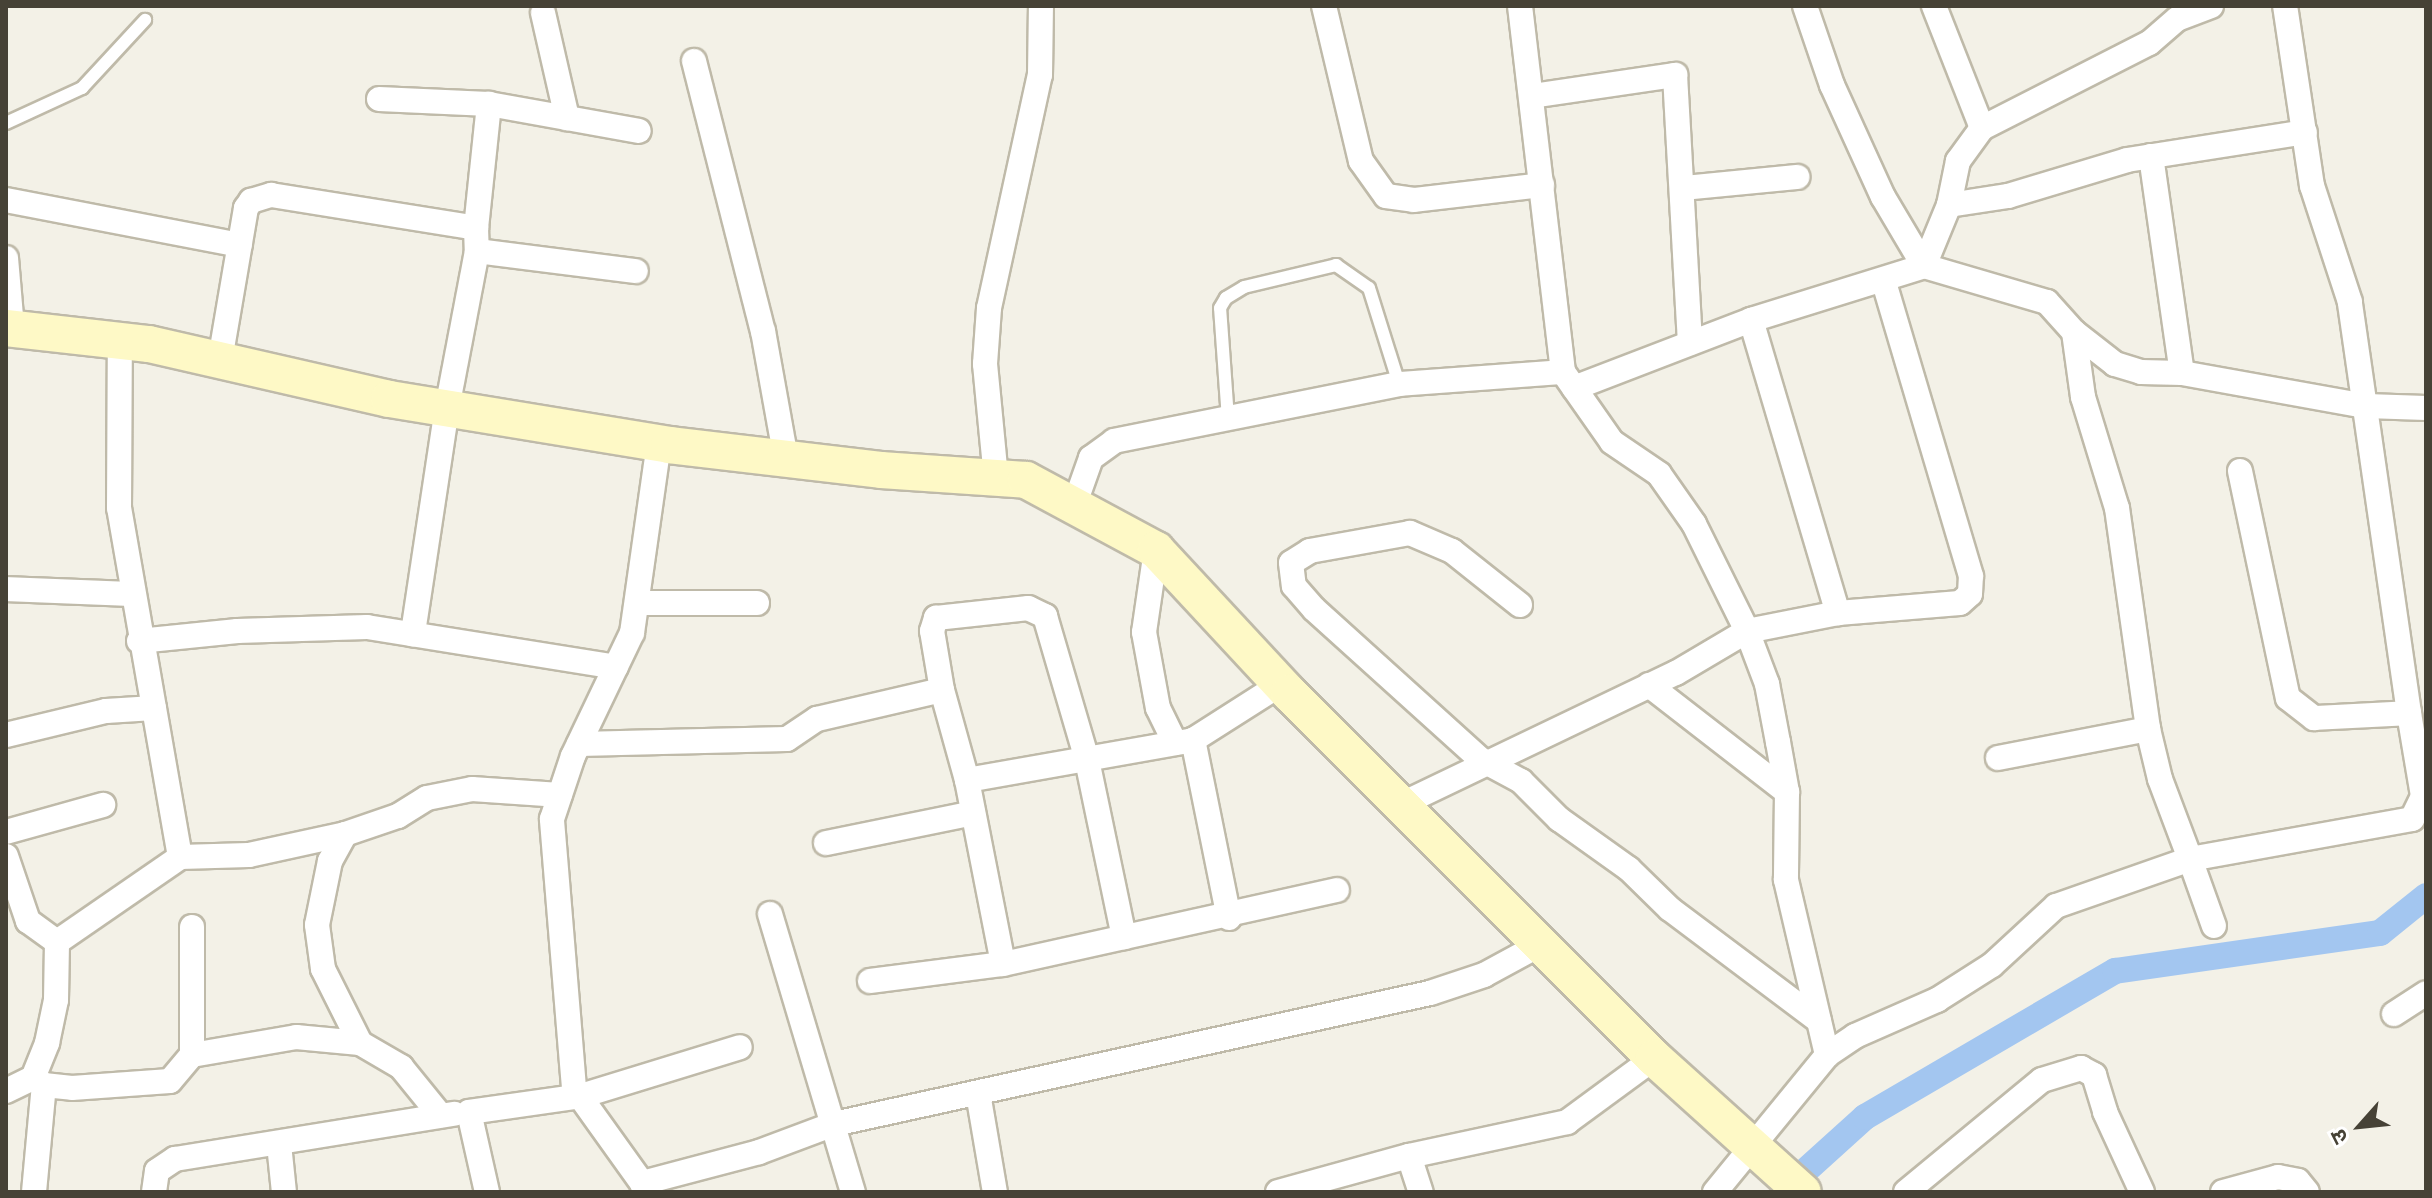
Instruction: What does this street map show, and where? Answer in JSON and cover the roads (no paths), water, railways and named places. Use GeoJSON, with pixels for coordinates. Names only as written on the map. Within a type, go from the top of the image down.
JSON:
{"type":"FeatureCollection","features":[{"type":"Feature","properties":{"kind":"street"},"geometry":{"type":"LineString","coordinates":[[996,478],[985,364],[989,308],[1040,75],[1041,6]]}},
{"type":"Feature","properties":{"kind":"street"},"geometry":{"type":"LineString","coordinates":[[1324,6],[1361,161],[1386,196],[1414,200],[1542,185]]}},
{"type":"Feature","properties":{"kind":"street"},"geometry":{"type":"LineString","coordinates":[[1520,6],[1568,380],[1612,442],[1659,474],[1694,524],[1747,631],[1767,684],[1787,792],[1786,880],[1827,1055]]}},
{"type":"Feature","properties":{"kind":"street"},"geometry":{"type":"LineString","coordinates":[[1805,6],[1851,127],[1883,197],[1924,266]]}},
{"type":"Feature","properties":{"kind":"street"},"geometry":{"type":"LineString","coordinates":[[1934,6],[1982,128]]}},
{"type":"Feature","properties":{"kind":"street"},"geometry":{"type":"LineString","coordinates":[[1924,266],[1949,205],[1958,161],[1982,128],[2149,43],[2177,19],[2211,6]]}},
{"type":"Feature","properties":{"kind":"street"},"geometry":{"type":"LineString","coordinates":[[1715,1192],[1763,1156],[1827,1055],[1855,1036],[1937,1000],[1992,965],[2056,906],[2190,859],[2390,826],[2422,812],[2414,702],[2350,302],[2312,186],[2285,6]]}},
{"type":"Feature","properties":{"kind":"street"},"geometry":{"type":"LineString","coordinates":[[543,13],[567,118]]}},
{"type":"Feature","properties":{"kind":"street"},"geometry":{"type":"LineString","coordinates":[[694,61],[763,331],[786,459]]}},
{"type":"Feature","properties":{"kind":"street"},"geometry":{"type":"LineString","coordinates":[[1532,96],[1675,75],[1684,188],[1690,343]]}},
{"type":"Feature","properties":{"kind":"street"},"geometry":{"type":"LineString","coordinates":[[379,99],[489,104],[639,131]]}},
{"type":"Feature","properties":{"kind":"street"},"geometry":{"type":"LineString","coordinates":[[413,634],[447,408],[477,240],[489,104]]}},
{"type":"Feature","properties":{"kind":"street"},"geometry":{"type":"LineString","coordinates":[[1949,205],[2008,196],[2151,156],[2305,132]]}},
{"type":"Feature","properties":{"kind":"street"},"geometry":{"type":"LineString","coordinates":[[2151,156],[2182,373]]}},
{"type":"Feature","properties":{"kind":"street"},"geometry":{"type":"LineString","coordinates":[[1684,188],[1797,177]]}},
{"type":"Feature","properties":{"kind":"street"},"geometry":{"type":"LineString","coordinates":[[220,360],[246,208],[271,195],[636,271]]}},
{"type":"Feature","properties":{"kind":"street"},"geometry":{"type":"LineString","coordinates":[[6,200],[240,245]]}},
{"type":"Feature","properties":{"kind":"street"},"geometry":{"type":"LineString","coordinates":[[6,258],[9,328],[120,341],[447,408],[659,444],[786,459],[1026,480],[1156,550],[1281,684],[1654,1058],[1803,1192]]}},
{"type":"Feature","properties":{"kind":"street"},"geometry":{"type":"LineString","coordinates":[[1074,506],[1091,458],[1114,441],[1399,384],[1568,380],[1690,343],[1751,320],[1884,282],[1924,266],[2047,302],[2074,332],[2115,364],[2141,372],[2182,373],[2366,406],[2426,408]]}},
{"type":"Feature","properties":{"kind":"street"},"geometry":{"type":"LineString","coordinates":[[1400,805],[1649,685],[1747,631],[1838,613],[1960,603],[1970,594],[1971,576],[1884,282]]}},
{"type":"Feature","properties":{"kind":"street"},"geometry":{"type":"LineString","coordinates":[[1751,320],[1838,613]]}},
{"type":"Feature","properties":{"kind":"street"},"geometry":{"type":"LineString","coordinates":[[2074,332],[2083,397],[2117,508],[2148,729],[2160,779],[2214,926]]}},
{"type":"Feature","properties":{"kind":"street"},"geometry":{"type":"LineString","coordinates":[[120,341],[119,508],[139,641],[180,857]]}},
{"type":"Feature","properties":{"kind":"street"},"geometry":{"type":"LineString","coordinates":[[659,444],[632,633],[579,744],[552,819],[574,1088],[643,1187],[759,1152],[834,1124],[1430,993],[1484,975],[1541,944]]}},
{"type":"Feature","properties":{"kind":"street"},"geometry":{"type":"LineString","coordinates":[[2240,471],[2288,698],[2314,718],[2414,702]]}},
{"type":"Feature","properties":{"kind":"street"},"geometry":{"type":"LineString","coordinates":[[1520,605],[1452,551],[1410,533],[1310,551],[1291,563],[1294,586],[1314,609],[1486,763],[1521,781],[1559,819],[1629,869],[1670,909],[1819,1021]]}},
{"type":"Feature","properties":{"kind":"street"},"geometry":{"type":"LineString","coordinates":[[1156,550],[1144,632],[1158,708],[1184,742],[1229,918]]}},
{"type":"Feature","properties":{"kind":"street"},"geometry":{"type":"LineString","coordinates":[[6,589],[132,594]]}},
{"type":"Feature","properties":{"kind":"street"},"geometry":{"type":"LineString","coordinates":[[637,603],[757,603]]}},
{"type":"Feature","properties":{"kind":"street"},"geometry":{"type":"LineString","coordinates":[[1003,964],[967,780],[942,690],[932,624],[936,618],[1037,611],[1052,627],[1087,760],[1124,937]]}},
{"type":"Feature","properties":{"kind":"street"},"geometry":{"type":"LineString","coordinates":[[139,641],[237,631],[367,627],[616,667]]}},
{"type":"Feature","properties":{"kind":"street"},"geometry":{"type":"LineString","coordinates":[[967,780],[1184,742],[1281,684]]}},
{"type":"Feature","properties":{"kind":"street"},"geometry":{"type":"LineString","coordinates":[[1649,685],[1787,792]]}},
{"type":"Feature","properties":{"kind":"street"},"geometry":{"type":"LineString","coordinates":[[579,744],[787,739],[817,719],[942,690]]}},
{"type":"Feature","properties":{"kind":"street"},"geometry":{"type":"LineString","coordinates":[[6,735],[106,711],[154,708]]}},
{"type":"Feature","properties":{"kind":"street"},"geometry":{"type":"LineString","coordinates":[[1998,758],[2148,729]]}},
{"type":"Feature","properties":{"kind":"street"},"geometry":{"type":"LineString","coordinates":[[57,942],[180,857],[249,855],[345,834],[398,816],[427,798],[472,789],[560,795]]}},
{"type":"Feature","properties":{"kind":"street"},"geometry":{"type":"LineString","coordinates":[[6,832],[103,805]]}},
{"type":"Feature","properties":{"kind":"street"},"geometry":{"type":"LineString","coordinates":[[826,843],[973,813]]}},
{"type":"Feature","properties":{"kind":"street"},"geometry":{"type":"LineString","coordinates":[[345,834],[330,861],[317,925],[323,969],[360,1043]]}},
{"type":"Feature","properties":{"kind":"street"},"geometry":{"type":"LineString","coordinates":[[6,856],[28,921],[57,942]]}},
{"type":"Feature","properties":{"kind":"street"},"geometry":{"type":"LineString","coordinates":[[870,981],[1003,964],[1229,918],[1337,890]]}},
{"type":"Feature","properties":{"kind":"street"},"geometry":{"type":"LineString","coordinates":[[770,914],[853,1192]]}},
{"type":"Feature","properties":{"kind":"street"},"geometry":{"type":"LineString","coordinates":[[192,927],[192,1055]]}},
{"type":"Feature","properties":{"kind":"street"},"geometry":{"type":"LineString","coordinates":[[34,1192],[38,1081],[56,1000],[57,942]]}},
{"type":"Feature","properties":{"kind":"street"},"geometry":{"type":"LineString","coordinates":[[2394,1014],[2426,993]]}},
{"type":"Feature","properties":{"kind":"street"},"geometry":{"type":"LineString","coordinates":[[6,1091],[38,1081],[113,1087],[170,1081],[192,1055],[296,1037],[360,1043],[401,1067],[440,1115]]}},
{"type":"Feature","properties":{"kind":"street"},"geometry":{"type":"LineString","coordinates":[[154,1192],[157,1171],[175,1159],[440,1115],[581,1096],[740,1047]]}},
{"type":"Feature","properties":{"kind":"street"},"geometry":{"type":"LineString","coordinates":[[1278,1192],[1409,1156],[1567,1122],[1654,1058]]}},
{"type":"Feature","properties":{"kind":"street"},"geometry":{"type":"LineString","coordinates":[[1906,1192],[2042,1080],[2081,1068],[2094,1075],[2105,1112],[2142,1192]]}},
{"type":"Feature","properties":{"kind":"street"},"geometry":{"type":"LineString","coordinates":[[978,1093],[995,1192]]}},
{"type":"Feature","properties":{"kind":"street"},"geometry":{"type":"LineString","coordinates":[[469,1112],[487,1192]]}},
{"type":"Feature","properties":{"kind":"street"},"geometry":{"type":"LineString","coordinates":[[279,1144],[284,1192]]}},
{"type":"Feature","properties":{"kind":"street"},"geometry":{"type":"LineString","coordinates":[[1409,1156],[1421,1192]]}},
{"type":"Feature","properties":{"kind":"street"},"geometry":{"type":"LineString","coordinates":[[2223,1192],[2278,1177],[2298,1181],[2307,1192]]}},
{"type":"Feature","properties":{"kind":"lane"},"geometry":{"type":"LineString","coordinates":[[6,123],[82,88],[145,20]]}},
{"type":"Feature","properties":{"kind":"lane"},"geometry":{"type":"LineString","coordinates":[[1228,419],[1220,308],[1226,298],[1244,287],[1336,265],[1369,288],[1399,384]]}},
{"type":"Feature","properties":{"kind":"waterway"},"geometry":{"type":"LineString","coordinates":[[1782,1192],[1865,1117],[2115,971],[2380,933],[2426,896]]}}]}
